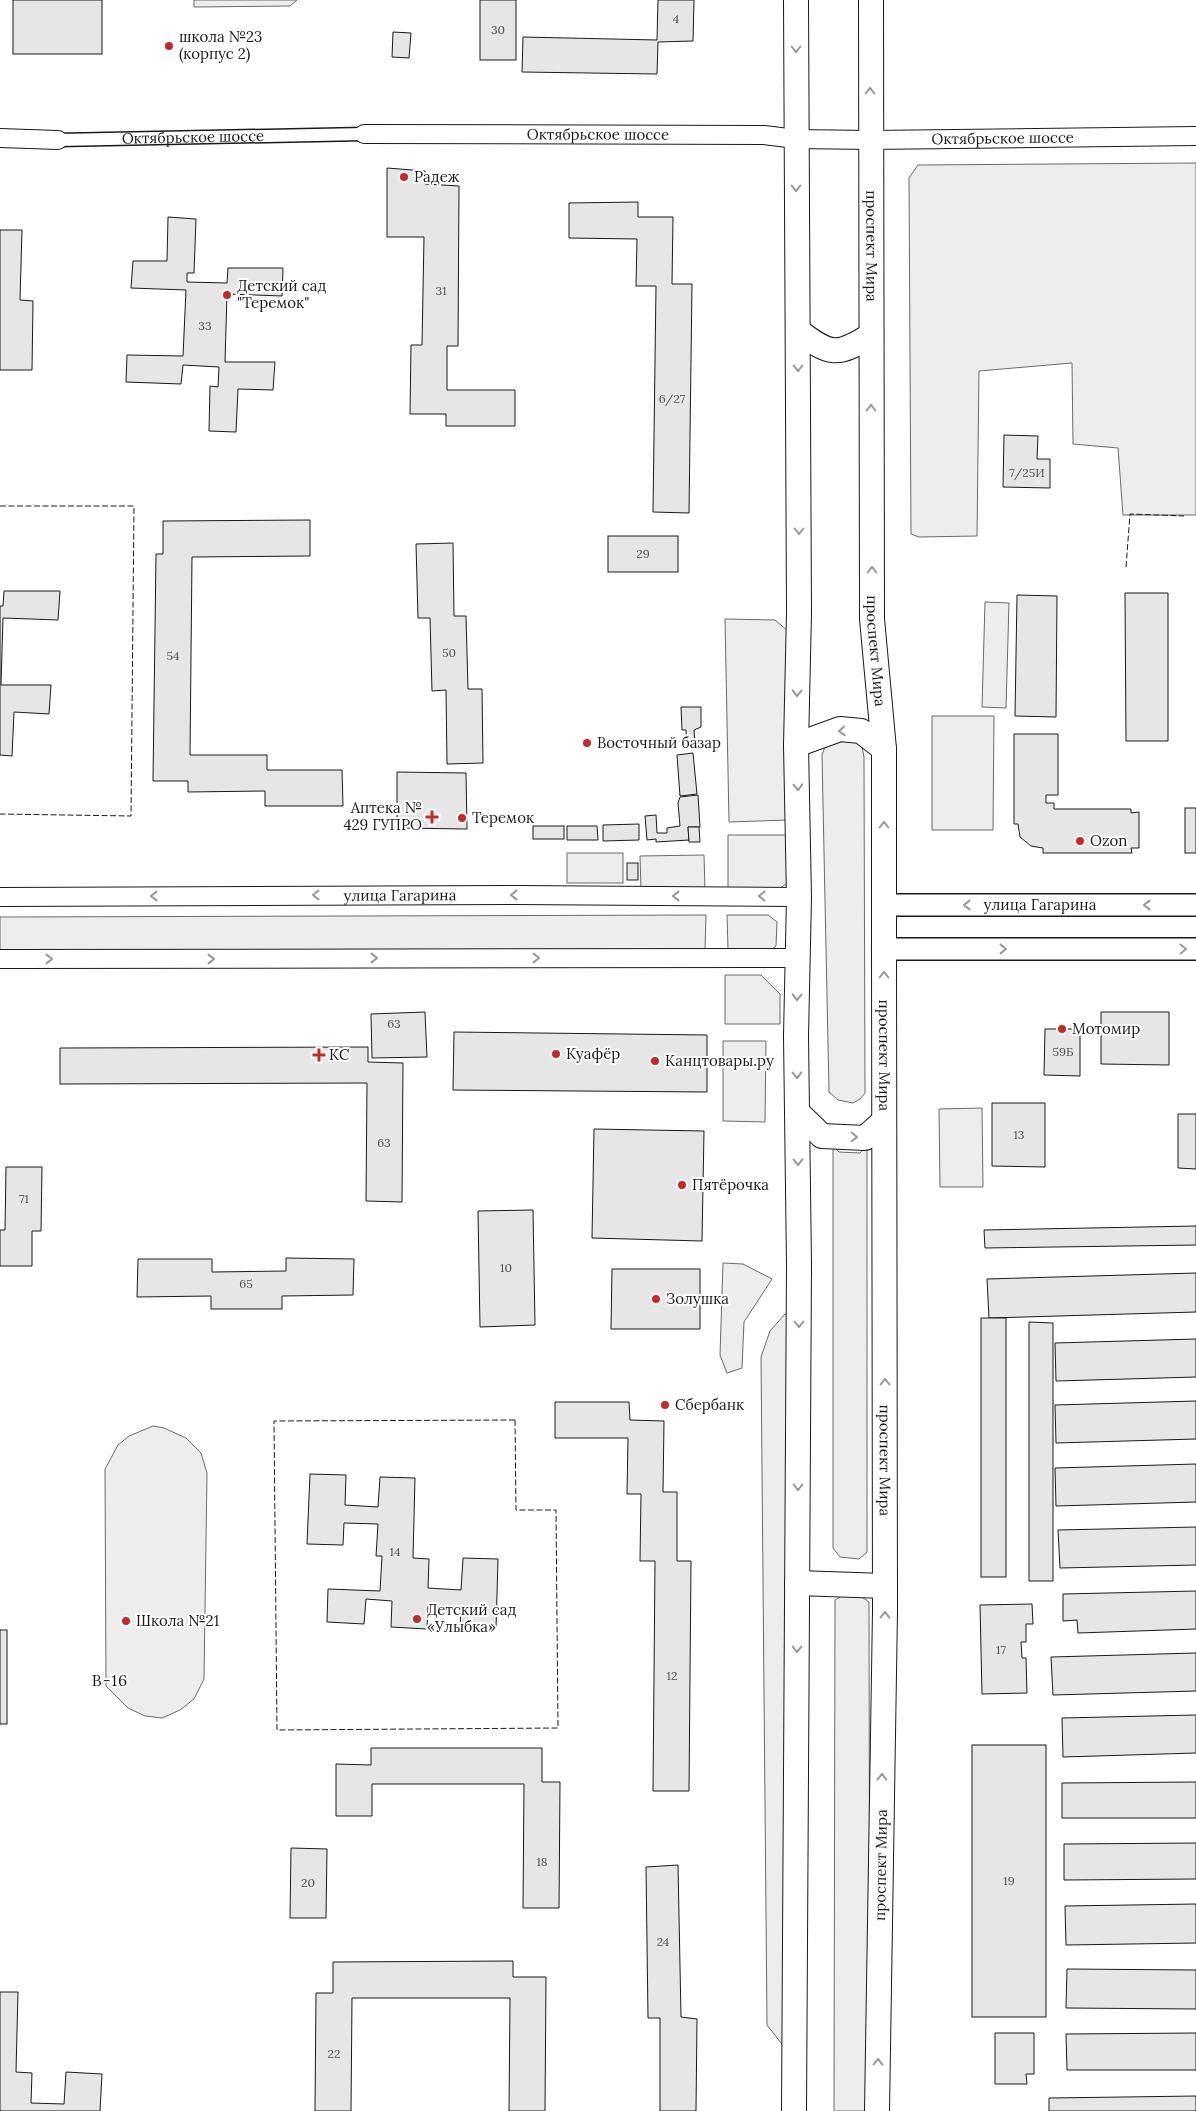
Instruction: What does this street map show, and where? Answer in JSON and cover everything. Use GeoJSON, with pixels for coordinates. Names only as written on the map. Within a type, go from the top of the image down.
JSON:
{"type":"FeatureCollection","features":[{"type":"Feature","properties":{"kind":"main road"},"geometry":{"type":"LineString","coordinates":[[794,2111],[798,1113],[796,1036],[799,896],[796,745],[799,613],[796,0]]}},
{"type":"Feature","properties":{"kind":"main road","name":"проспект Мира"},"geometry":{"type":"LineString","coordinates":[[871,0],[872,619],[884,749],[885,1586],[877,2111]]}},
{"type":"Feature","properties":{"kind":"main road"},"geometry":{"type":"LineString","coordinates":[[798,331],[815,344],[833,350],[851,348],[871,335]]}},
{"type":"Feature","properties":{"kind":"main road"},"geometry":{"type":"LineString","coordinates":[[796,745],[840,729],[860,732],[884,749]]}},
{"type":"Feature","properties":{"kind":"main road"},"geometry":{"type":"LineString","coordinates":[[798,1113],[822,1136],[865,1138],[884,1121]]}},
{"type":"Feature","properties":{"kind":"main road"},"geometry":{"type":"LineString","coordinates":[[797,1583],[885,1586]]}},
{"type":"Feature","properties":{"kind":"street","name":"Октябрьское шоссе"},"geometry":{"type":"LineString","coordinates":[[0,138],[58,140],[364,134],[764,135],[796,140],[870,140],[1196,136]]}},
{"type":"Feature","properties":{"kind":"street","name":"улица Гагарина"},"geometry":{"type":"LineString","coordinates":[[0,897],[799,896]]}},
{"type":"Feature","properties":{"kind":"street","name":"улица Гагарина"},"geometry":{"type":"LineString","coordinates":[[884,905],[1196,905]]}},
{"type":"Feature","properties":{"kind":"street"},"geometry":{"type":"LineString","coordinates":[[884,949],[1196,949]]}},
{"type":"Feature","properties":{"kind":"street"},"geometry":{"type":"LineString","coordinates":[[0,959],[797,958]]}},
{"type":"Feature","properties":{"kind":"shaded area"},"geometry":{"type":"Polygon","coordinates":[[[194,0],[297,0],[290,6],[194,7],[194,0]]]}},
{"type":"Feature","properties":{"kind":"shaded area"},"geometry":{"type":"Polygon","coordinates":[[[1196,163],[1196,515],[1123,515],[1118,448],[1073,444],[1072,363],[979,371],[977,536],[919,537],[911,534],[909,178],[918,165],[1196,163]]]}},
{"type":"Feature","properties":{"kind":"shaded area"},"geometry":{"type":"Polygon","coordinates":[[[985,602],[1009,603],[1006,708],[982,707],[985,602]]]}},
{"type":"Feature","properties":{"kind":"shaded area"},"geometry":{"type":"Polygon","coordinates":[[[725,619],[775,620],[788,631],[788,820],[729,822],[725,619]]]}},
{"type":"Feature","properties":{"kind":"shaded area"},"geometry":{"type":"Polygon","coordinates":[[[932,716],[994,716],[993,830],[932,830],[932,716]]]}},
{"type":"Feature","properties":{"kind":"shaded area"},"geometry":{"type":"Polygon","coordinates":[[[834,738],[853,740],[862,747],[864,757],[865,1093],[853,1103],[838,1100],[829,1092],[822,755],[826,744],[834,738]]]}},
{"type":"Feature","properties":{"kind":"shaded area"},"geometry":{"type":"Polygon","coordinates":[[[728,835],[790,835],[790,881],[775,892],[728,891],[728,835]]]}},
{"type":"Feature","properties":{"kind":"shaded area"},"geometry":{"type":"Polygon","coordinates":[[[567,853],[623,853],[623,883],[567,883],[567,853]]]}},
{"type":"Feature","properties":{"kind":"shaded area"},"geometry":{"type":"Polygon","coordinates":[[[704,855],[705,891],[641,890],[640,856],[704,855]]]}},
{"type":"Feature","properties":{"kind":"shaded area"},"geometry":{"type":"Polygon","coordinates":[[[706,915],[705,950],[0,952],[0,917],[706,915]]]}},
{"type":"Feature","properties":{"kind":"shaded area"},"geometry":{"type":"Polygon","coordinates":[[[727,915],[768,915],[777,922],[776,946],[770,951],[728,949],[727,915]]]}},
{"type":"Feature","properties":{"kind":"shaded area"},"geometry":{"type":"Polygon","coordinates":[[[725,975],[761,975],[780,994],[780,1024],[725,1024],[725,975]]]}},
{"type":"Feature","properties":{"kind":"shaded area"},"geometry":{"type":"Polygon","coordinates":[[[723,1041],[766,1041],[765,1122],[723,1121],[723,1041]]]}},
{"type":"Feature","properties":{"kind":"shaded area"},"geometry":{"type":"Polygon","coordinates":[[[982,1108],[983,1187],[940,1187],[939,1109],[982,1108]]]}},
{"type":"Feature","properties":{"kind":"shaded area"},"geometry":{"type":"Polygon","coordinates":[[[867,1145],[867,1552],[859,1559],[840,1557],[833,1548],[833,1146],[839,1152],[860,1153],[867,1145]]]}},
{"type":"Feature","properties":{"kind":"shaded area"},"geometry":{"type":"Polygon","coordinates":[[[723,1263],[743,1264],[772,1279],[744,1322],[742,1368],[727,1373],[720,1355],[723,1263]]]}},
{"type":"Feature","properties":{"kind":"shaded area"},"geometry":{"type":"Polygon","coordinates":[[[785,1314],[795,1316],[792,2057],[767,2025],[761,1357],[770,1331],[785,1314]]]}},
{"type":"Feature","properties":{"kind":"shaded area"},"geometry":{"type":"Polygon","coordinates":[[[153,1426],[164,1428],[186,1438],[201,1453],[207,1473],[204,1679],[194,1699],[180,1710],[162,1718],[145,1716],[128,1708],[106,1686],[105,1469],[118,1445],[129,1436],[153,1426]]]}},
{"type":"Feature","properties":{"kind":"shaded area"},"geometry":{"type":"Polygon","coordinates":[[[843,1595],[862,1597],[869,1602],[870,2111],[834,2111],[835,1600],[843,1595]]]}},
{"type":"Feature","properties":{"kind":"building"},"geometry":{"type":"Polygon","coordinates":[[[13,0],[102,0],[102,54],[13,54],[13,0]]]}},
{"type":"Feature","properties":{"kind":"building"},"geometry":{"type":"Polygon","coordinates":[[[480,0],[516,0],[516,60],[480,60],[480,0]]]}},
{"type":"Feature","properties":{"kind":"building"},"geometry":{"type":"Polygon","coordinates":[[[658,0],[694,0],[693,41],[658,42],[657,74],[522,72],[523,37],[657,40],[658,0]]]}},
{"type":"Feature","properties":{"kind":"building"},"geometry":{"type":"Polygon","coordinates":[[[393,32],[411,33],[409,58],[392,57],[393,32]]]}},
{"type":"Feature","properties":{"kind":"building"},"geometry":{"type":"Polygon","coordinates":[[[387,168],[425,171],[425,184],[459,186],[458,346],[447,346],[447,390],[515,390],[515,426],[446,426],[446,414],[410,414],[411,345],[422,345],[424,237],[387,237],[387,168]]]}},
{"type":"Feature","properties":{"kind":"building"},"geometry":{"type":"Polygon","coordinates":[[[638,202],[638,217],[673,217],[672,284],[692,284],[689,513],[653,512],[656,286],[636,286],[637,239],[569,238],[569,203],[638,202]]]}},
{"type":"Feature","properties":{"kind":"building"},"geometry":{"type":"Polygon","coordinates":[[[168,217],[196,219],[194,273],[187,273],[187,282],[227,283],[228,268],[283,268],[282,296],[227,294],[225,362],[275,362],[273,390],[238,389],[236,432],[209,431],[210,386],[218,387],[219,367],[183,365],[181,384],[126,382],[127,355],[183,356],[186,290],[131,288],[133,261],[167,261],[168,217]]]}},
{"type":"Feature","properties":{"kind":"building"},"geometry":{"type":"Polygon","coordinates":[[[0,230],[22,230],[20,300],[33,301],[32,370],[0,370],[0,230]]]}},
{"type":"Feature","properties":{"kind":"building"},"geometry":{"type":"Polygon","coordinates":[[[1004,435],[1038,436],[1037,459],[1050,459],[1050,488],[1003,487],[1004,435]]]}},
{"type":"Feature","properties":{"kind":"building"},"geometry":{"type":"Polygon","coordinates":[[[310,520],[310,556],[192,557],[190,755],[267,755],[267,770],[342,770],[343,806],[265,806],[265,791],[188,792],[188,781],[153,781],[156,554],[163,554],[163,521],[310,520]]]}},
{"type":"Feature","properties":{"kind":"building"},"geometry":{"type":"Polygon","coordinates":[[[608,536],[678,536],[678,572],[608,572],[608,536]]]}},
{"type":"Feature","properties":{"kind":"building"},"geometry":{"type":"Polygon","coordinates":[[[453,543],[454,616],[466,616],[468,689],[482,689],[483,763],[447,764],[446,690],[432,691],[430,618],[418,618],[416,544],[453,543]]]}},
{"type":"Feature","properties":{"kind":"building"},"geometry":{"type":"Polygon","coordinates":[[[4,591],[60,591],[58,620],[3,618],[1,685],[51,685],[49,714],[14,712],[12,756],[0,755],[0,606],[3,606],[4,591]]]}},
{"type":"Feature","properties":{"kind":"building"},"geometry":{"type":"Polygon","coordinates":[[[1125,593],[1168,593],[1168,741],[1126,741],[1125,593]]]}},
{"type":"Feature","properties":{"kind":"building"},"geometry":{"type":"Polygon","coordinates":[[[1017,595],[1057,596],[1056,717],[1015,716],[1017,595]]]}},
{"type":"Feature","properties":{"kind":"building"},"geometry":{"type":"Polygon","coordinates":[[[681,707],[701,707],[701,727],[694,730],[695,747],[687,747],[686,730],[682,730],[681,707]]]}},
{"type":"Feature","properties":{"kind":"building"},"geometry":{"type":"Polygon","coordinates":[[[1014,734],[1058,734],[1058,795],[1046,795],[1046,803],[1054,803],[1054,809],[1131,809],[1131,813],[1139,812],[1139,848],[1131,848],[1132,853],[1043,853],[1043,848],[1031,846],[1020,837],[1018,824],[1014,824],[1014,734]]]}},
{"type":"Feature","properties":{"kind":"building"},"geometry":{"type":"Polygon","coordinates":[[[693,753],[697,794],[680,796],[677,755],[693,753]]]}},
{"type":"Feature","properties":{"kind":"building"},"geometry":{"type":"Polygon","coordinates":[[[397,772],[466,773],[467,829],[397,828],[397,772]]]}},
{"type":"Feature","properties":{"kind":"building"},"geometry":{"type":"Polygon","coordinates":[[[698,795],[700,827],[688,827],[689,840],[656,842],[656,839],[647,840],[645,816],[656,815],[657,833],[667,833],[667,828],[680,826],[678,803],[680,797],[698,795]]]}},
{"type":"Feature","properties":{"kind":"building"},"geometry":{"type":"Polygon","coordinates":[[[1185,808],[1196,808],[1196,853],[1185,853],[1185,808]]]}},
{"type":"Feature","properties":{"kind":"building"},"geometry":{"type":"Polygon","coordinates":[[[639,824],[639,840],[603,841],[603,825],[639,824]]]}},
{"type":"Feature","properties":{"kind":"building"},"geometry":{"type":"Polygon","coordinates":[[[533,826],[564,826],[564,839],[533,839],[533,826]]]}},
{"type":"Feature","properties":{"kind":"building"},"geometry":{"type":"Polygon","coordinates":[[[567,826],[597,826],[598,840],[567,840],[567,826]]]}},
{"type":"Feature","properties":{"kind":"building"},"geometry":{"type":"Polygon","coordinates":[[[688,827],[699,827],[700,842],[689,842],[688,827]]]}},
{"type":"Feature","properties":{"kind":"building"},"geometry":{"type":"Polygon","coordinates":[[[627,863],[638,863],[638,880],[627,880],[627,863]]]}},
{"type":"Feature","properties":{"kind":"building"},"geometry":{"type":"Polygon","coordinates":[[[425,1012],[427,1057],[372,1058],[371,1014],[425,1012]]]}},
{"type":"Feature","properties":{"kind":"building"},"geometry":{"type":"Polygon","coordinates":[[[1101,1012],[1169,1012],[1169,1065],[1101,1064],[1101,1012]]]}},
{"type":"Feature","properties":{"kind":"building"},"geometry":{"type":"Polygon","coordinates":[[[1045,1029],[1080,1029],[1080,1076],[1044,1075],[1045,1029]]]}},
{"type":"Feature","properties":{"kind":"building"},"geometry":{"type":"Polygon","coordinates":[[[454,1032],[707,1035],[707,1092],[453,1090],[454,1032]]]}},
{"type":"Feature","properties":{"kind":"building"},"geometry":{"type":"Polygon","coordinates":[[[368,1047],[368,1062],[403,1063],[402,1202],[366,1201],[367,1083],[60,1084],[60,1048],[368,1047]]]}},
{"type":"Feature","properties":{"kind":"building"},"geometry":{"type":"Polygon","coordinates":[[[992,1103],[1045,1103],[1045,1167],[992,1166],[992,1103]]]}},
{"type":"Feature","properties":{"kind":"building"},"geometry":{"type":"Polygon","coordinates":[[[1178,1114],[1196,1114],[1196,1169],[1178,1168],[1178,1114]]]}},
{"type":"Feature","properties":{"kind":"building"},"geometry":{"type":"Polygon","coordinates":[[[594,1129],[704,1131],[702,1241],[592,1238],[594,1129]]]}},
{"type":"Feature","properties":{"kind":"building"},"geometry":{"type":"Polygon","coordinates":[[[6,1167],[42,1167],[41,1231],[32,1231],[32,1266],[0,1266],[0,1230],[5,1230],[6,1167]]]}},
{"type":"Feature","properties":{"kind":"building"},"geometry":{"type":"Polygon","coordinates":[[[533,1210],[535,1325],[480,1327],[478,1211],[533,1210]]]}},
{"type":"Feature","properties":{"kind":"building"},"geometry":{"type":"Polygon","coordinates":[[[1196,1226],[1196,1245],[985,1248],[984,1230],[1196,1226]]]}},
{"type":"Feature","properties":{"kind":"building"},"geometry":{"type":"Polygon","coordinates":[[[286,1258],[354,1259],[353,1295],[282,1296],[282,1309],[211,1309],[211,1296],[137,1297],[138,1259],[212,1259],[212,1272],[286,1271],[286,1258]]]}},
{"type":"Feature","properties":{"kind":"building","name":"Золушка"},"geometry":{"type":"Polygon","coordinates":[[[612,1269],[700,1269],[700,1329],[611,1329],[612,1269]]]}},
{"type":"Feature","properties":{"kind":"building"},"geometry":{"type":"Polygon","coordinates":[[[1196,1273],[1196,1312],[989,1318],[987,1279],[1196,1273]]]}},
{"type":"Feature","properties":{"kind":"building"},"geometry":{"type":"Polygon","coordinates":[[[981,1318],[1006,1318],[1006,1577],[981,1577],[981,1318]]]}},
{"type":"Feature","properties":{"kind":"building"},"geometry":{"type":"Polygon","coordinates":[[[1029,1322],[1053,1323],[1053,1581],[1029,1581],[1029,1322]]]}},
{"type":"Feature","properties":{"kind":"building"},"geometry":{"type":"Polygon","coordinates":[[[1196,1339],[1196,1377],[1056,1381],[1055,1343],[1196,1339]]]}},
{"type":"Feature","properties":{"kind":"building"},"geometry":{"type":"Polygon","coordinates":[[[1196,1401],[1196,1439],[1056,1443],[1055,1405],[1196,1401]]]}},
{"type":"Feature","properties":{"kind":"building"},"geometry":{"type":"Polygon","coordinates":[[[555,1402],[629,1402],[630,1420],[664,1421],[663,1492],[677,1492],[677,1561],[691,1561],[689,1791],[653,1791],[655,1561],[640,1561],[641,1494],[627,1494],[628,1438],[555,1438],[555,1402]]]}},
{"type":"Feature","properties":{"kind":"building"},"geometry":{"type":"Polygon","coordinates":[[[1196,1464],[1196,1502],[1056,1506],[1055,1468],[1196,1464]]]}},
{"type":"Feature","properties":{"kind":"building"},"geometry":{"type":"Polygon","coordinates":[[[310,1474],[346,1475],[345,1505],[378,1507],[380,1477],[415,1478],[413,1558],[429,1559],[428,1588],[461,1590],[463,1558],[498,1559],[496,1629],[460,1628],[461,1607],[428,1606],[427,1629],[391,1627],[392,1601],[366,1599],[364,1624],[327,1622],[328,1589],[380,1591],[382,1556],[376,1556],[378,1524],[344,1523],[343,1545],[307,1544],[310,1474]]]}},
{"type":"Feature","properties":{"kind":"building"},"geometry":{"type":"Polygon","coordinates":[[[1196,1527],[1196,1565],[1060,1568],[1058,1530],[1196,1527]]]}},
{"type":"Feature","properties":{"kind":"building"},"geometry":{"type":"Polygon","coordinates":[[[1196,1591],[1196,1629],[1078,1633],[1077,1620],[1063,1621],[1063,1594],[1196,1591]]]}},
{"type":"Feature","properties":{"kind":"building"},"geometry":{"type":"Polygon","coordinates":[[[1032,1604],[1033,1624],[1026,1624],[1026,1642],[1021,1642],[1022,1658],[1026,1658],[1027,1693],[982,1694],[980,1605],[1032,1604]]]}},
{"type":"Feature","properties":{"kind":"building"},"geometry":{"type":"Polygon","coordinates":[[[0,1630],[7,1630],[7,1724],[0,1724],[0,1630]]]}},
{"type":"Feature","properties":{"kind":"building"},"geometry":{"type":"Polygon","coordinates":[[[1196,1653],[1196,1691],[1053,1695],[1051,1657],[1196,1653]]]}},
{"type":"Feature","properties":{"kind":"building"},"geometry":{"type":"Polygon","coordinates":[[[1196,1715],[1196,1753],[1063,1757],[1062,1718],[1196,1715]]]}},
{"type":"Feature","properties":{"kind":"building"},"geometry":{"type":"Polygon","coordinates":[[[972,1745],[1046,1745],[1046,2017],[972,2017],[972,1745]]]}},
{"type":"Feature","properties":{"kind":"building"},"geometry":{"type":"Polygon","coordinates":[[[371,1748],[542,1748],[542,1782],[560,1782],[559,1908],[523,1908],[524,1784],[372,1784],[372,1816],[336,1816],[336,1764],[371,1765],[371,1748]]]}},
{"type":"Feature","properties":{"kind":"building"},"geometry":{"type":"Polygon","coordinates":[[[1196,1782],[1196,1818],[1062,1818],[1062,1783],[1196,1782]]]}},
{"type":"Feature","properties":{"kind":"building"},"geometry":{"type":"Polygon","coordinates":[[[1196,1843],[1196,1879],[1064,1880],[1064,1844],[1196,1843]]]}},
{"type":"Feature","properties":{"kind":"building"},"geometry":{"type":"Polygon","coordinates":[[[291,1848],[327,1849],[326,1918],[290,1918],[291,1848]]]}},
{"type":"Feature","properties":{"kind":"building"},"geometry":{"type":"Polygon","coordinates":[[[678,1865],[681,2017],[697,2019],[696,2111],[660,2111],[660,2018],[648,2018],[646,1867],[678,1865]]]}},
{"type":"Feature","properties":{"kind":"building"},"geometry":{"type":"Polygon","coordinates":[[[1196,1904],[1196,1943],[1066,1945],[1065,1906],[1196,1904]]]}},
{"type":"Feature","properties":{"kind":"building"},"geometry":{"type":"Polygon","coordinates":[[[513,1961],[513,1977],[546,1977],[545,2111],[509,2111],[510,1998],[352,1998],[351,2111],[315,2111],[316,1993],[333,1993],[333,1962],[513,1961]]]}},
{"type":"Feature","properties":{"kind":"building"},"geometry":{"type":"Polygon","coordinates":[[[1067,1969],[1196,1970],[1196,2009],[1066,2008],[1067,1969]]]}},
{"type":"Feature","properties":{"kind":"building"},"geometry":{"type":"Polygon","coordinates":[[[0,1992],[18,1992],[16,2072],[32,2073],[31,2103],[64,2104],[66,2072],[102,2074],[100,2111],[0,2111],[0,1992]]]}},
{"type":"Feature","properties":{"kind":"building"},"geometry":{"type":"Polygon","coordinates":[[[995,2033],[1034,2033],[1034,2074],[1026,2074],[1027,2084],[995,2084],[995,2033]]]}},
{"type":"Feature","properties":{"kind":"building"},"geometry":{"type":"Polygon","coordinates":[[[1196,2033],[1196,2070],[1067,2070],[1066,2034],[1196,2033]]]}},
{"type":"Feature","properties":{"kind":"building"},"geometry":{"type":"Polygon","coordinates":[[[1196,2096],[1196,2111],[1049,2111],[1049,2098],[1196,2096]]]}},
{"type":"Feature","properties":{"kind":"fence"},"geometry":{"type":"LineString","coordinates":[[0,506],[134,506],[131,816],[0,814]]}},
{"type":"Feature","properties":{"kind":"fence"},"geometry":{"type":"LineString","coordinates":[[1126,567],[1130,514],[1184,516]]}},
{"type":"Feature","properties":{"kind":"fence"},"geometry":{"type":"LineString","coordinates":[[515,1420],[516,1510],[556,1510],[558,1728],[277,1730],[274,1421],[515,1420]]}},
{"type":"Feature","properties":{"kind":"place","name":"школа №23 (корпус 2)"},"geometry":{"type":"Point","coordinates":[169,46]}},
{"type":"Feature","properties":{"kind":"place","name":"Радеж"},"geometry":{"type":"Point","coordinates":[404,177]}},
{"type":"Feature","properties":{"kind":"place","name":"Детский сад \"Теремок\""},"geometry":{"type":"Point","coordinates":[227,295]}},
{"type":"Feature","properties":{"kind":"place","name":"Восточный базар"},"geometry":{"type":"Point","coordinates":[587,743]}},
{"type":"Feature","properties":{"kind":"place","name":"Аптека № 429 ГУПРО"},"geometry":{"type":"Point","coordinates":[432,817]}},
{"type":"Feature","properties":{"kind":"place","name":"Теремок"},"geometry":{"type":"Point","coordinates":[462,818]}},
{"type":"Feature","properties":{"kind":"place","name":"Ozon"},"geometry":{"type":"Point","coordinates":[1080,841]}},
{"type":"Feature","properties":{"kind":"place","name":"Мотомир"},"geometry":{"type":"Point","coordinates":[1062,1029]}},
{"type":"Feature","properties":{"kind":"place","name":"Куафёр"},"geometry":{"type":"Point","coordinates":[556,1054]}},
{"type":"Feature","properties":{"kind":"place","name":"КС"},"geometry":{"type":"Point","coordinates":[319,1055]}},
{"type":"Feature","properties":{"kind":"place","name":"Канцтовары.ру"},"geometry":{"type":"Point","coordinates":[655,1061]}},
{"type":"Feature","properties":{"kind":"place","name":"Пятёрочка"},"geometry":{"type":"Point","coordinates":[682,1185]}},
{"type":"Feature","properties":{"kind":"place","name":"Золушка"},"geometry":{"type":"Point","coordinates":[656,1299]}},
{"type":"Feature","properties":{"kind":"place","name":"Сбербанк"},"geometry":{"type":"Point","coordinates":[665,1405]}},
{"type":"Feature","properties":{"kind":"place","name":"Детский сад «Улыбка»"},"geometry":{"type":"Point","coordinates":[417,1619]}},
{"type":"Feature","properties":{"kind":"place","name":"Школа №21"},"geometry":{"type":"Point","coordinates":[126,1621]}},
{"type":"Feature","properties":{"kind":"district","name":"В-16"},"geometry":{"type":"Point","coordinates":[110,1680]}}]}
